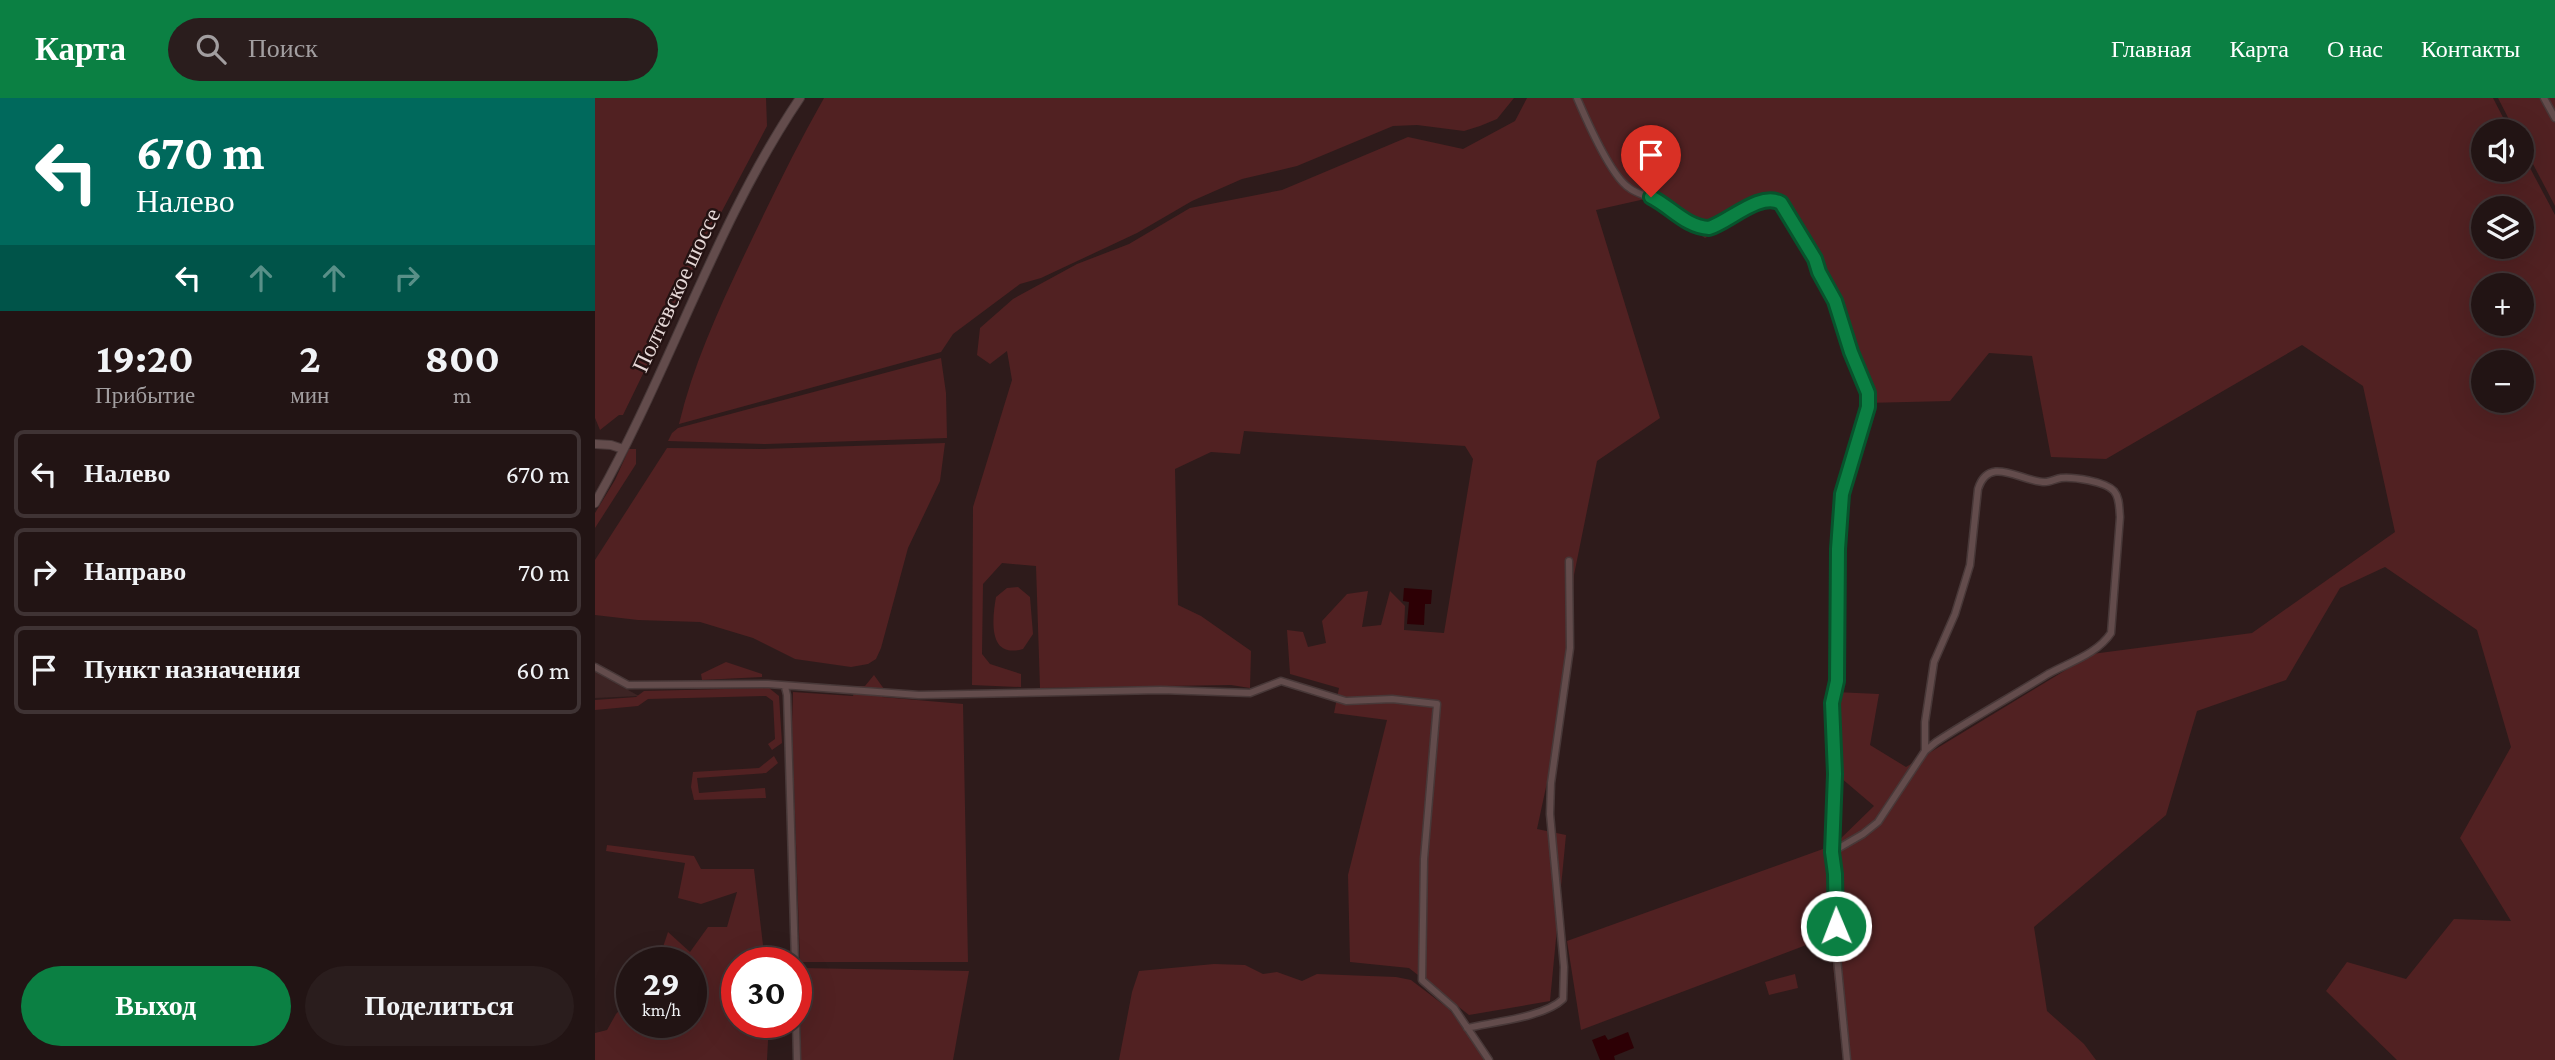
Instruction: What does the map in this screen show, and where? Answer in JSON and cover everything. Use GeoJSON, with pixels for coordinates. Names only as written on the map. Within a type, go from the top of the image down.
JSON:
{"type":"FeatureCollection","features":[{"type":"Feature","properties":{"kind":"street","name":"Полтевское шоссе"},"geometry":{"type":"LineString","coordinates":[[595,503],[741,196],[800,98]]}},
{"type":"Feature","properties":{"kind":"street"},"geometry":{"type":"LineString","coordinates":[[1577,98],[1594,136],[1627,187],[1660,201],[1700,228],[1709,228],[1763,201],[1776,200],[1785,207],[1835,301],[1851,352],[1868,393],[1868,407],[1842,494],[1838,549],[1837,681],[1832,703],[1835,774],[1832,852],[1837,958],[1847,1060]]}},
{"type":"Feature","properties":{"kind":"street"},"geometry":{"type":"LineString","coordinates":[[2544,98],[2555,118]]}},
{"type":"Feature","properties":{"kind":"street"},"geometry":{"type":"LineString","coordinates":[[595,444],[623,449]]}},
{"type":"Feature","properties":{"kind":"street"},"geometry":{"type":"LineString","coordinates":[[1832,852],[1878,822],[1925,751],[1956,729],[2096,649],[2107,639],[2111,633],[2120,517],[2119,499],[2109,487],[2068,478],[2046,482],[2003,472],[1986,474],[1982,478],[1978,489],[1970,565],[1959,603],[1934,662],[1925,722],[1925,751]]}},
{"type":"Feature","properties":{"kind":"street"},"geometry":{"type":"LineString","coordinates":[[1467,1028],[1538,1012],[1556,1006],[1563,999],[1564,967],[1550,814],[1551,783],[1570,648],[1569,561]]}},
{"type":"Feature","properties":{"kind":"street"},"geometry":{"type":"LineString","coordinates":[[595,667],[628,685],[768,684],[919,695],[1161,690],[1250,693],[1281,681],[1346,701],[1392,699],[1437,704],[1424,859],[1422,980],[1454,1008],[1489,1060]]}},
{"type":"Feature","properties":{"kind":"street"},"geometry":{"type":"LineString","coordinates":[[785,687],[795,947]]}},
{"type":"Feature","properties":{"kind":"street"},"geometry":{"type":"LineString","coordinates":[[796,1038],[797,1060]]}},
{"type":"Feature","properties":{"kind":"shaded area"},"geometry":{"type":"Polygon","coordinates":[[[595,98],[766,98],[767,126],[722,211],[623,415],[619,415],[600,430],[595,418],[595,98]]]}},
{"type":"Feature","properties":{"kind":"shaded area"},"geometry":{"type":"Polygon","coordinates":[[[824,98],[1514,98],[1497,119],[1480,126],[1464,131],[1417,125],[1393,126],[1297,166],[1242,179],[1192,201],[1137,233],[1041,278],[1020,284],[953,334],[941,352],[679,424],[706,340],[781,178],[824,98]]]}},
{"type":"Feature","properties":{"kind":"shaded area"},"geometry":{"type":"Polygon","coordinates":[[[1527,98],[2493,98],[2504,119],[2471,119],[2471,182],[2534,182],[2534,176],[2555,215],[2555,1060],[2397,1060],[2326,991],[2347,962],[2406,979],[2454,919],[2511,921],[2460,838],[2511,747],[2477,630],[2385,567],[2340,588],[2286,680],[2197,711],[2166,815],[2034,927],[2047,1011],[2084,1044],[2096,1060],[1843,1060],[1830,936],[1581,1030],[1567,941],[1834,845],[1874,806],[1834,772],[1835,692],[1879,694],[1870,745],[1906,767],[2092,654],[2252,633],[2395,532],[2363,386],[2302,345],[2106,459],[2051,457],[2032,356],[1989,353],[1950,401],[1865,403],[1841,341],[1829,300],[1773,203],[1705,238],[1645,199],[1596,210],[1660,418],[1597,461],[1574,575],[1568,685],[1537,829],[1566,835],[1550,1001],[1469,1015],[1409,968],[1350,962],[1348,875],[1387,720],[1334,713],[1339,688],[1290,674],[1287,630],[1303,632],[1308,647],[1326,643],[1322,621],[1347,594],[1368,591],[1362,627],[1381,625],[1390,591],[1405,606],[1404,630],[1444,633],[1473,459],[1465,446],[1244,431],[1240,454],[1211,452],[1175,469],[1178,605],[1201,616],[1251,651],[1250,688],[1231,685],[1040,688],[1036,566],[1002,563],[983,584],[982,654],[990,664],[1021,674],[1021,687],[972,685],[973,507],[1012,380],[1007,351],[990,364],[977,355],[980,328],[1013,299],[1077,264],[1129,244],[1190,208],[1282,190],[1408,137],[1463,149],[1515,121],[1527,98]]]}},
{"type":"Feature","properties":{"kind":"shaded area"},"geometry":{"type":"Polygon","coordinates":[[[2498,98],[2555,98],[2555,206],[2534,166],[2534,119],[2509,119],[2498,98]]]}},
{"type":"Feature","properties":{"kind":"shaded area"},"geometry":{"type":"Polygon","coordinates":[[[941,358],[946,393],[947,438],[766,444],[668,441],[678,428],[941,358]]]}},
{"type":"Feature","properties":{"kind":"shaded area"},"geometry":{"type":"Polygon","coordinates":[[[945,443],[940,481],[908,548],[881,648],[876,659],[868,664],[851,667],[795,659],[753,638],[700,622],[638,620],[595,615],[595,560],[667,448],[761,449],[945,443]]]}},
{"type":"Feature","properties":{"kind":"shaded area"},"geometry":{"type":"Polygon","coordinates":[[[629,449],[636,449],[636,464],[595,528],[595,513],[615,480],[629,449]]]}},
{"type":"Feature","properties":{"kind":"shaded area"},"geometry":{"type":"Polygon","coordinates":[[[1018,587],[1030,597],[1033,634],[1023,649],[1012,651],[998,643],[994,626],[995,606],[996,597],[1007,588],[1018,587]]]}},
{"type":"Feature","properties":{"kind":"shaded area"},"geometry":{"type":"Polygon","coordinates":[[[1404,588],[1432,590],[1431,604],[1425,604],[1424,625],[1407,624],[1409,602],[1403,601],[1404,588]]]}},
{"type":"Feature","properties":{"kind":"shaded area"},"geometry":{"type":"Polygon","coordinates":[[[726,662],[762,674],[762,677],[702,680],[701,674],[726,662]]]}},
{"type":"Feature","properties":{"kind":"shaded area"},"geometry":{"type":"Polygon","coordinates":[[[595,672],[639,696],[595,698],[595,672]]]}},
{"type":"Feature","properties":{"kind":"shaded area"},"geometry":{"type":"Polygon","coordinates":[[[874,675],[884,689],[882,697],[963,704],[968,962],[812,962],[812,947],[799,947],[793,692],[853,696],[856,686],[865,686],[874,675]]]}},
{"type":"Feature","properties":{"kind":"shaded area"},"geometry":{"type":"Polygon","coordinates":[[[769,688],[779,696],[782,743],[772,750],[768,744],[775,739],[773,701],[766,696],[648,699],[638,706],[595,710],[595,700],[636,697],[644,691],[769,688]]]}},
{"type":"Feature","properties":{"kind":"shaded area"},"geometry":{"type":"Polygon","coordinates":[[[774,756],[778,763],[766,773],[697,778],[699,793],[765,788],[766,798],[694,800],[691,787],[693,772],[759,768],[774,756]]]}},
{"type":"Feature","properties":{"kind":"shaded area"},"geometry":{"type":"Polygon","coordinates":[[[607,845],[694,856],[701,869],[754,869],[763,947],[721,947],[721,1038],[768,1038],[767,1060],[595,1060],[595,1033],[607,1030],[616,1014],[616,1038],[707,1038],[707,947],[694,947],[708,927],[727,927],[737,892],[701,904],[678,898],[685,863],[606,851],[607,845]]]}},
{"type":"Feature","properties":{"kind":"shaded area"},"geometry":{"type":"Polygon","coordinates":[[[668,932],[684,947],[663,947],[668,932]]]}},
{"type":"Feature","properties":{"kind":"shaded area"},"geometry":{"type":"Polygon","coordinates":[[[1214,964],[1245,965],[1263,974],[1277,972],[1302,981],[1317,974],[1411,980],[1449,1009],[1487,1060],[1119,1060],[1132,992],[1139,971],[1214,964]]]}},
{"type":"Feature","properties":{"kind":"shaded area"},"geometry":{"type":"Polygon","coordinates":[[[812,968],[969,971],[953,1060],[801,1060],[801,1038],[812,1038],[812,968]]]}},
{"type":"Feature","properties":{"kind":"shaded area"},"geometry":{"type":"Polygon","coordinates":[[[1795,974],[1798,988],[1769,995],[1765,982],[1795,974]]]}},
{"type":"Feature","properties":{"kind":"shaded area"},"geometry":{"type":"Polygon","coordinates":[[[1628,1032],[1634,1048],[1614,1056],[1615,1060],[1600,1060],[1592,1040],[1605,1035],[1608,1040],[1628,1032]]]}},
{"type":"Feature","properties":{"kind":"route"},"geometry":{"type":"LineString","coordinates":[[1651,197],[1700,228],[1716,226],[1763,201],[1776,200],[1781,203],[1815,259],[1835,301],[1851,352],[1868,393],[1868,407],[1842,494],[1838,549],[1837,681],[1832,703],[1835,774],[1832,852],[1836,926]]}}]}
